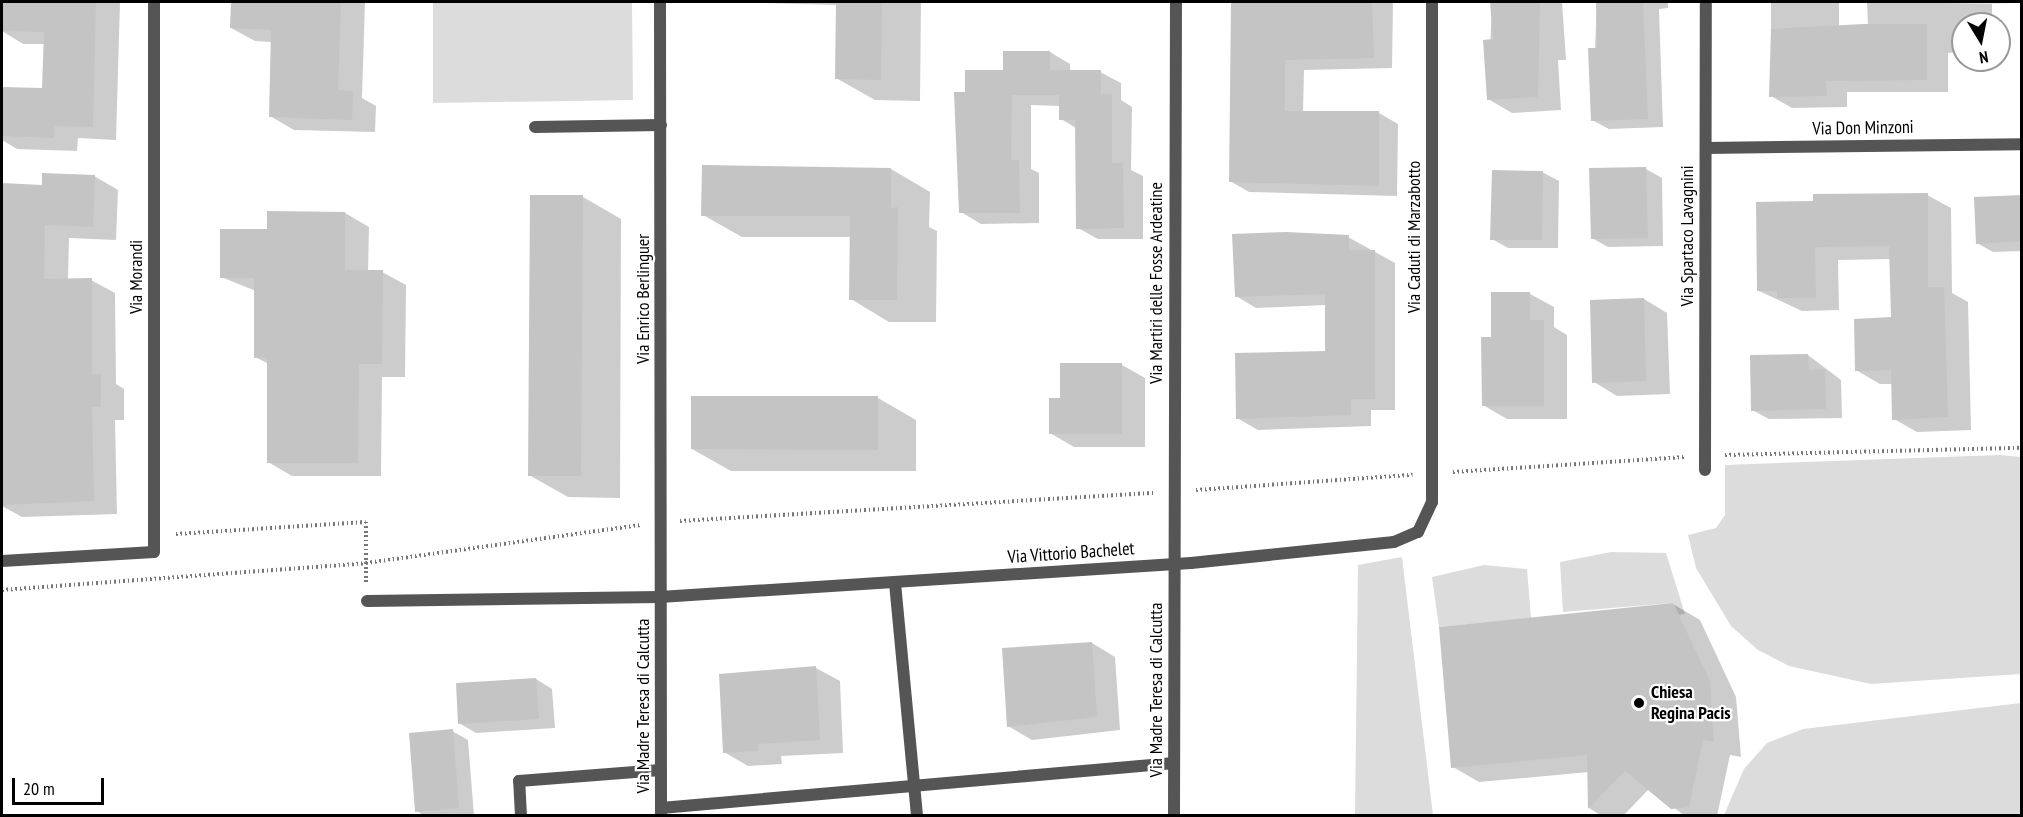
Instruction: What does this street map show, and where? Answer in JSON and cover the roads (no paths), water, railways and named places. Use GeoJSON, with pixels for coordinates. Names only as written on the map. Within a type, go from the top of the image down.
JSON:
{"type":"FeatureCollection","features":[{"type":"Feature","properties":{"kind":"street","name":"Via Morandi"},"geometry":{"type":"LineString","coordinates":[[2,561],[154,552],[154,2]]}},
{"type":"Feature","properties":{"kind":"street","name":"Via Enrico Berlinguer"},"geometry":{"type":"LineString","coordinates":[[660,2],[660,597]]}},
{"type":"Feature","properties":{"kind":"street","name":"Via Martiri delle Fosse Ardeatine"},"geometry":{"type":"LineString","coordinates":[[1175,564],[1176,2]]}},
{"type":"Feature","properties":{"kind":"street","name":"Via Caduti di Marzabotto"},"geometry":{"type":"LineString","coordinates":[[1432,2],[1432,473]]}},
{"type":"Feature","properties":{"kind":"street","name":"Via Spartaco Lavagnini"},"geometry":{"type":"LineString","coordinates":[[1705,470],[1706,2]]}},
{"type":"Feature","properties":{"kind":"street"},"geometry":{"type":"LineString","coordinates":[[535,127],[661,125]]}},
{"type":"Feature","properties":{"kind":"street","name":"Via Don Minzoni"},"geometry":{"type":"LineString","coordinates":[[1706,148],[2022,144]]}},
{"type":"Feature","properties":{"kind":"street","name":"Via Vittorio Bachelet"},"geometry":{"type":"LineString","coordinates":[[367,601],[660,597],[894,583],[1175,564],[1406,538],[1432,511],[1432,473]]}},
{"type":"Feature","properties":{"kind":"street","name":"Via Madre Teresa di Calcutta"},"geometry":{"type":"LineString","coordinates":[[1174,816],[1175,564]]}},
{"type":"Feature","properties":{"kind":"street"},"geometry":{"type":"LineString","coordinates":[[894,583],[917,816]]}},
{"type":"Feature","properties":{"kind":"street","name":"Via Madre Teresa di Calcutta"},"geometry":{"type":"LineString","coordinates":[[660,597],[661,812]]}},
{"type":"Feature","properties":{"kind":"street"},"geometry":{"type":"LineString","coordinates":[[661,812],[914,782],[1174,763]]}},
{"type":"Feature","properties":{"kind":"street"},"geometry":{"type":"LineString","coordinates":[[521,816],[519,781],[661,771]]}},
{"type":"Feature","properties":{"kind":"place","name":"Chiesa Regina Pacis"},"geometry":{"type":"Point","coordinates":[1639,703]}}]}
